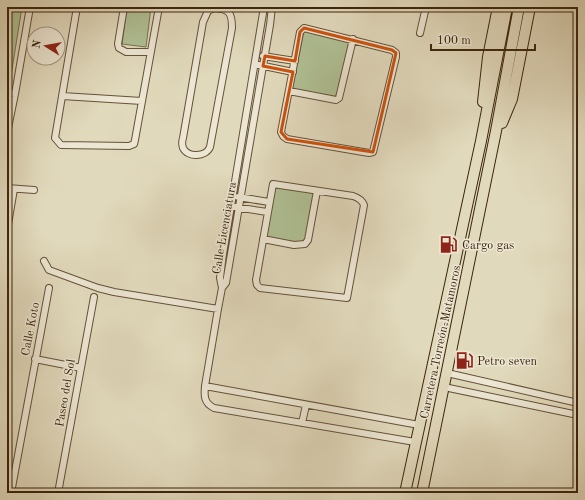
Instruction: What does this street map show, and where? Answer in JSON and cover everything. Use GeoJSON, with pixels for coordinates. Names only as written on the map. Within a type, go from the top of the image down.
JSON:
{"type":"FeatureCollection","features":[{"type":"Feature","properties":{"kind":"highway"},"geometry":{"type":"LineString","coordinates":[[496,131],[505,118],[512,99],[530,7]]}},
{"type":"Feature","properties":{"kind":"highway"},"geometry":{"type":"LineString","coordinates":[[405,493],[481,141],[504,8]]}},
{"type":"Feature","properties":{"kind":"highway","name":"Carretera Torreón-Matamoros"},"geometry":{"type":"LineString","coordinates":[[422,493],[496,131],[519,9]]}},
{"type":"Feature","properties":{"kind":"street"},"geometry":{"type":"LineString","coordinates":[[7,133],[30,7]]}},
{"type":"Feature","properties":{"kind":"street"},"geometry":{"type":"LineString","coordinates":[[77,7],[55,135],[57,142],[61,145],[132,146],[135,140],[159,7]]}},
{"type":"Feature","properties":{"kind":"street"},"geometry":{"type":"LineString","coordinates":[[124,7],[118,44],[119,48],[126,52],[150,52]]}},
{"type":"Feature","properties":{"kind":"street"},"geometry":{"type":"LineString","coordinates":[[214,7],[224,8],[230,16],[232,28],[210,147],[207,152],[202,154],[193,154],[184,150],[183,138],[203,22],[208,11],[214,7]]}},
{"type":"Feature","properties":{"kind":"street","name":"Calle Licenciatura"},"geometry":{"type":"LineString","coordinates":[[222,288],[220,278],[221,268],[264,7]]}},
{"type":"Feature","properties":{"kind":"street","name":"Calle Licenciatura"},"geometry":{"type":"LineString","coordinates":[[222,288],[226,283],[272,7]]}},
{"type":"Feature","properties":{"kind":"street"},"geometry":{"type":"LineString","coordinates":[[420,33],[426,7]]}},
{"type":"Feature","properties":{"kind":"street"},"geometry":{"type":"LineString","coordinates":[[303,28],[354,39],[392,50],[396,53],[395,65],[373,152],[368,153],[287,139],[281,132],[300,32],[303,28]]}},
{"type":"Feature","properties":{"kind":"street"},"geometry":{"type":"LineString","coordinates":[[289,91],[336,100],[340,98],[354,39]]}},
{"type":"Feature","properties":{"kind":"street"},"geometry":{"type":"LineString","coordinates":[[257,55],[295,61]]}},
{"type":"Feature","properties":{"kind":"street"},"geometry":{"type":"LineString","coordinates":[[255,65],[293,72]]}},
{"type":"Feature","properties":{"kind":"street"},"geometry":{"type":"LineString","coordinates":[[7,93],[15,94]]}},
{"type":"Feature","properties":{"kind":"street"},"geometry":{"type":"LineString","coordinates":[[62,96],[142,101]]}},
{"type":"Feature","properties":{"kind":"street"},"geometry":{"type":"LineString","coordinates":[[274,184],[317,191],[353,196],[361,199],[364,205],[347,298],[260,288],[256,280],[272,186],[274,184]]}},
{"type":"Feature","properties":{"kind":"street"},"geometry":{"type":"LineString","coordinates":[[7,188],[34,190]]}},
{"type":"Feature","properties":{"kind":"street"},"geometry":{"type":"LineString","coordinates":[[7,230],[14,189]]}},
{"type":"Feature","properties":{"kind":"street"},"geometry":{"type":"LineString","coordinates":[[263,239],[294,245],[305,244],[308,240],[317,191]]}},
{"type":"Feature","properties":{"kind":"street"},"geometry":{"type":"LineString","coordinates":[[233,196],[269,202]]}},
{"type":"Feature","properties":{"kind":"street"},"geometry":{"type":"LineString","coordinates":[[231,206],[267,212]]}},
{"type":"Feature","properties":{"kind":"street"},"geometry":{"type":"LineString","coordinates":[[44,261],[49,270],[98,288],[114,292],[218,308]]}},
{"type":"Feature","properties":{"kind":"street","name":"Calle Koto"},"geometry":{"type":"LineString","coordinates":[[11,493],[49,288]]}},
{"type":"Feature","properties":{"kind":"street"},"geometry":{"type":"LineString","coordinates":[[222,288],[205,386],[205,399],[207,403],[214,408],[415,442]]}},
{"type":"Feature","properties":{"kind":"street","name":"Paseo del Sol"},"geometry":{"type":"LineString","coordinates":[[58,493],[94,297]]}},
{"type":"Feature","properties":{"kind":"street"},"geometry":{"type":"LineString","coordinates":[[35,359],[81,368]]}},
{"type":"Feature","properties":{"kind":"street"},"geometry":{"type":"LineString","coordinates":[[447,373],[578,403]]}},
{"type":"Feature","properties":{"kind":"street"},"geometry":{"type":"LineString","coordinates":[[205,386],[419,425]]}},
{"type":"Feature","properties":{"kind":"street"},"geometry":{"type":"LineString","coordinates":[[444,387],[578,415]]}},
{"type":"Feature","properties":{"kind":"street"},"geometry":{"type":"LineString","coordinates":[[302,422],[306,405]]}},
{"type":"Feature","properties":{"kind":"highlighted area"},"geometry":{"type":"Polygon","coordinates":[[[304,28],[392,50],[396,53],[373,152],[287,139],[281,132],[293,72],[263,66],[265,56],[295,61],[300,32],[304,28]]]}},
{"type":"Feature","properties":{"kind":"green space"},"geometry":{"type":"Polygon","coordinates":[[[7,7],[22,7],[9,88],[7,87],[7,7]]]}},
{"type":"Feature","properties":{"kind":"green space"},"geometry":{"type":"Polygon","coordinates":[[[127,7],[151,7],[146,47],[122,44],[127,7]]]}},
{"type":"Feature","properties":{"kind":"green space"},"geometry":{"type":"Polygon","coordinates":[[[304,31],[350,42],[337,97],[292,89],[304,31]]]}},
{"type":"Feature","properties":{"kind":"green space"},"geometry":{"type":"Polygon","coordinates":[[[273,185],[316,192],[305,243],[264,239],[273,185]]]}},
{"type":"Feature","properties":{"kind":"place","name":"Cargo gas"},"geometry":{"type":"Point","coordinates":[449,245]}},
{"type":"Feature","properties":{"kind":"place","name":"Petro seven"},"geometry":{"type":"Point","coordinates":[464,361]}}]}
